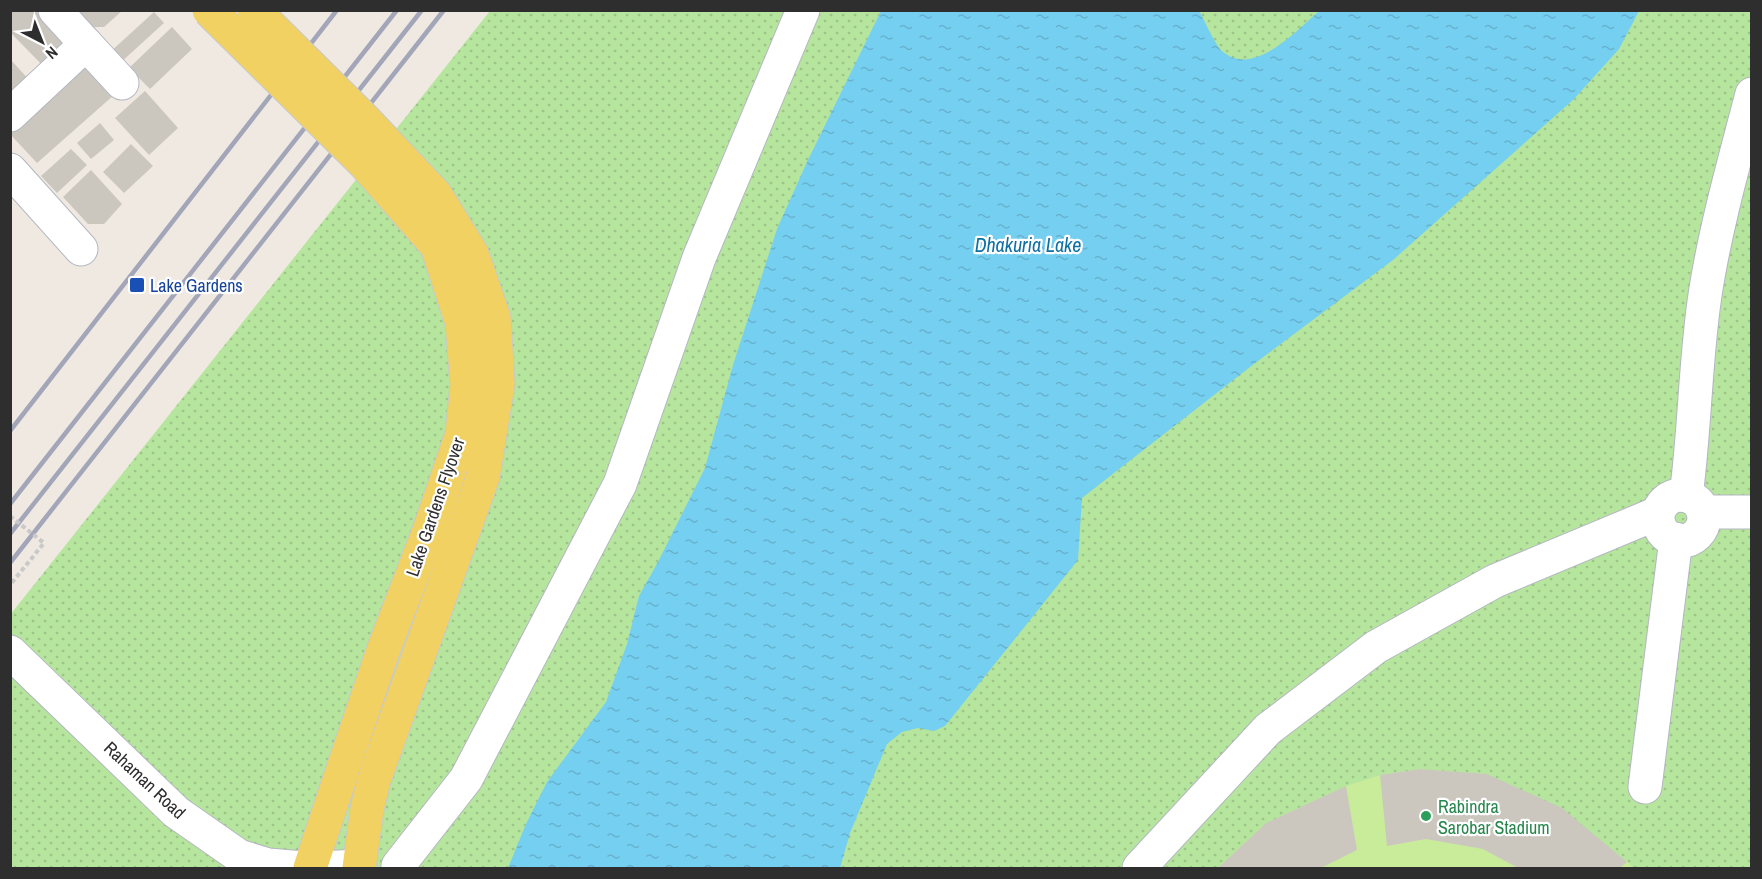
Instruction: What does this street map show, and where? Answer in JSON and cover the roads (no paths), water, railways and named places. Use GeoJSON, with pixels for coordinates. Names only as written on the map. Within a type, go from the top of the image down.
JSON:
{"type":"FeatureCollection","features":[{"type":"Feature","properties":{"kind":"main road","name":"Lake Gardens Flyover"},"geometry":{"type":"LineString","coordinates":[[209,10],[365,164],[437,246],[462,323],[467,385],[462,434],[429,531],[383,651],[310,868]]}},
{"type":"Feature","properties":{"kind":"main road","name":"Lake Gardens Flyover"},"geometry":{"type":"LineString","coordinates":[[254,10],[435,194],[472,254],[494,318],[498,384],[483,477],[374,780],[367,809],[359,867]]}},
{"type":"Feature","properties":{"kind":"street"},"geometry":{"type":"LineString","coordinates":[[55,10],[122,83]]}},
{"type":"Feature","properties":{"kind":"street"},"geometry":{"type":"LineString","coordinates":[[398,866],[466,779],[620,484],[699,258],[803,10]]}},
{"type":"Feature","properties":{"kind":"street"},"geometry":{"type":"LineString","coordinates":[[10,115],[86,44]]}},
{"type":"Feature","properties":{"kind":"street"},"geometry":{"type":"LineString","coordinates":[[1658,513],[1659,527],[1669,538],[1683,541],[1696,535],[1704,523],[1694,504],[1696,373],[1705,294],[1731,173],[1752,94]]}},
{"type":"Feature","properties":{"kind":"street"},"geometry":{"type":"LineString","coordinates":[[14,183],[81,249]]}},
{"type":"Feature","properties":{"kind":"street"},"geometry":{"type":"LineString","coordinates":[[1139,868],[1268,729],[1376,647],[1496,581],[1658,513],[1666,500],[1679,494],[1694,504],[1752,512]]}},
{"type":"Feature","properties":{"kind":"street"},"geometry":{"type":"LineString","coordinates":[[1645,787],[1676,539]]}},
{"type":"Feature","properties":{"kind":"street","name":"Rahaman Road"},"geometry":{"type":"LineString","coordinates":[[10,652],[177,812],[238,856],[268,865],[303,868]]}},
{"type":"Feature","properties":{"kind":"street"},"geometry":{"type":"LineString","coordinates":[[320,868],[359,867]]}},
{"type":"Feature","properties":{"kind":"water","name":"Dhakuria Lake"},"geometry":{"type":"Polygon","coordinates":[[[881,11],[1199,11],[1222,51],[1234,58],[1247,59],[1261,56],[1274,49],[1319,11],[1639,11],[1619,49],[1574,99],[1393,260],[1250,367],[1082,498],[1078,560],[945,726],[934,731],[918,728],[902,732],[887,744],[850,833],[840,868],[508,868],[547,782],[606,702],[627,644],[639,596],[705,468],[733,365],[777,229],[881,11]]]}},
{"type":"Feature","properties":{"kind":"railway"},"geometry":{"type":"LineString","coordinates":[[10,431],[337,10]]}},
{"type":"Feature","properties":{"kind":"railway"},"geometry":{"type":"LineString","coordinates":[[10,504],[397,10]]}},
{"type":"Feature","properties":{"kind":"railway"},"geometry":{"type":"LineString","coordinates":[[10,534],[422,10]]}},
{"type":"Feature","properties":{"kind":"railway"},"geometry":{"type":"LineString","coordinates":[[10,563],[444,10]]}},
{"type":"Feature","properties":{"kind":"place","name":"Lake Gardens"},"geometry":{"type":"Point","coordinates":[137,285]}},
{"type":"Feature","properties":{"kind":"place","name":"Rabindra Sarobar Stadium"},"geometry":{"type":"Point","coordinates":[1426,816]}}]}
